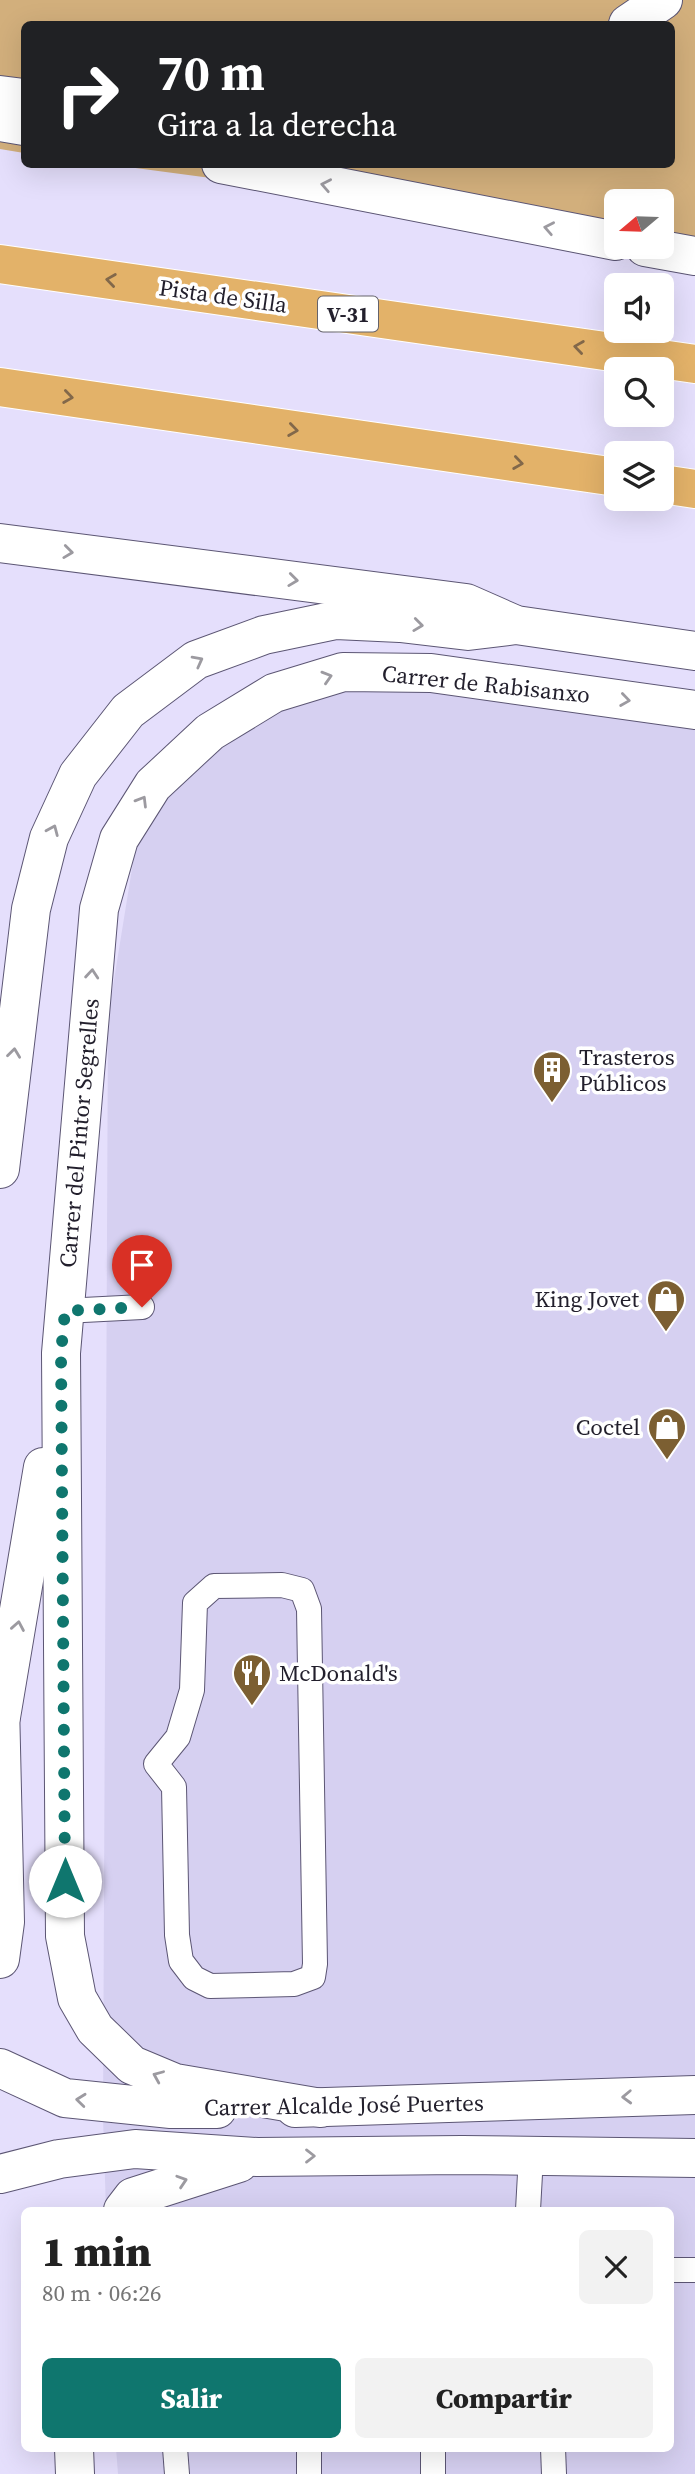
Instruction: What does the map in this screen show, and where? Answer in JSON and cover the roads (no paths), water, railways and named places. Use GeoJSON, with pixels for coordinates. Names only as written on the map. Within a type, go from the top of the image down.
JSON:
{"type":"FeatureCollection","features":[{"type":"Feature","properties":{"kind":"highway","name":"Pista de Silla"},"geometry":{"type":"LineString","coordinates":[[0,264],[695,364]]}},
{"type":"Feature","properties":{"kind":"highway"},"geometry":{"type":"LineString","coordinates":[[0,387],[604,475]]}},
{"type":"Feature","properties":{"kind":"highway"},"geometry":{"type":"LineString","coordinates":[[674,486],[695,489]]}},
{"type":"Feature","properties":{"kind":"street"},"geometry":{"type":"LineString","coordinates":[[632,21],[663,0]]}},
{"type":"Feature","properties":{"kind":"street"},"geometry":{"type":"LineString","coordinates":[[0,81],[21,95]]}},
{"type":"Feature","properties":{"kind":"street"},"geometry":{"type":"LineString","coordinates":[[0,95],[21,97]]}},
{"type":"Feature","properties":{"kind":"street"},"geometry":{"type":"LineString","coordinates":[[0,122],[21,126]]}},
{"type":"Feature","properties":{"kind":"street"},"geometry":{"type":"LineString","coordinates":[[242,168],[604,239]]}},
{"type":"Feature","properties":{"kind":"street"},"geometry":{"type":"LineString","coordinates":[[674,252],[695,256]]}},
{"type":"Feature","properties":{"kind":"street"},"geometry":{"type":"LineString","coordinates":[[0,543],[466,603],[516,625]]}},
{"type":"Feature","properties":{"kind":"street"},"geometry":{"type":"LineString","coordinates":[[0,1169],[31,909],[49,838],[78,775],[128,711],[196,660],[264,635],[336,620],[401,622],[468,631],[516,625],[695,651]]}},
{"type":"Feature","properties":{"kind":"street","name":"Carrer de Rabisanxo"},"geometry":{"type":"LineString","coordinates":[[99,909],[119,839],[153,785],[210,732],[274,693],[343,672],[431,673],[695,710]]}},
{"type":"Feature","properties":{"kind":"street","name":"Carrer del Pintor Segrelles"},"geometry":{"type":"LineString","coordinates":[[99,909],[61,1353],[65,1936],[77,1998],[95,2029],[132,2065],[175,2083],[321,2108]]}},
{"type":"Feature","properties":{"kind":"street"},"geometry":{"type":"LineString","coordinates":[[0,1959],[5,1922],[1,1711],[61,1353]]}},
{"type":"Feature","properties":{"kind":"street","name":"Carrer Alcalde José Puertes"},"geometry":{"type":"LineString","coordinates":[[0,2068],[65,2098],[171,2109],[321,2108],[695,2095]]}},
{"type":"Feature","properties":{"kind":"street","name":"Carrer Alcalde José Puertes"},"geometry":{"type":"LineString","coordinates":[[0,2174],[59,2159],[135,2149],[257,2157],[695,2158]]}},
{"type":"Feature","properties":{"kind":"street"},"geometry":{"type":"LineString","coordinates":[[125,2207],[133,2197],[257,2157]]}},
{"type":"Feature","properties":{"kind":"street"},"geometry":{"type":"LineString","coordinates":[[74,2452],[75,2474]]}},
{"type":"Feature","properties":{"kind":"lane"},"geometry":{"type":"LineString","coordinates":[[65,1311],[142,1307]]}},
{"type":"Feature","properties":{"kind":"lane"},"geometry":{"type":"LineString","coordinates":[[282,1584],[302,1590],[309,1609],[310,1626],[315,1964],[313,1977],[293,1984],[210,1986],[194,1978],[181,1961],[177,1936],[174,1787],[156,1764],[178,1737],[192,1690],[195,1603],[214,1586],[282,1584]]}},
{"type":"Feature","properties":{"kind":"lane"},"geometry":{"type":"LineString","coordinates":[[528,2207],[531,2156]]}},
{"type":"Feature","properties":{"kind":"lane"},"geometry":{"type":"LineString","coordinates":[[674,2270],[695,2270]]}},
{"type":"Feature","properties":{"kind":"lane"},"geometry":{"type":"LineString","coordinates":[[175,2452],[177,2474]]}},
{"type":"Feature","properties":{"kind":"lane"},"geometry":{"type":"LineString","coordinates":[[309,2452],[309,2474]]}},
{"type":"Feature","properties":{"kind":"lane"},"geometry":{"type":"LineString","coordinates":[[433,2452],[433,2474]]}},
{"type":"Feature","properties":{"kind":"lane"},"geometry":{"type":"LineString","coordinates":[[554,2452],[554,2474]]}},
{"type":"Feature","properties":{"kind":"place","name":"Trasteros Públicos"},"geometry":{"type":"Point","coordinates":[552,1104]}},
{"type":"Feature","properties":{"kind":"place","name":"King Jovet"},"geometry":{"type":"Point","coordinates":[666,1333]}},
{"type":"Feature","properties":{"kind":"place","name":"Coctel"},"geometry":{"type":"Point","coordinates":[667,1461]}},
{"type":"Feature","properties":{"kind":"place","name":"McDonald's"},"geometry":{"type":"Point","coordinates":[252,1707]}}]}
